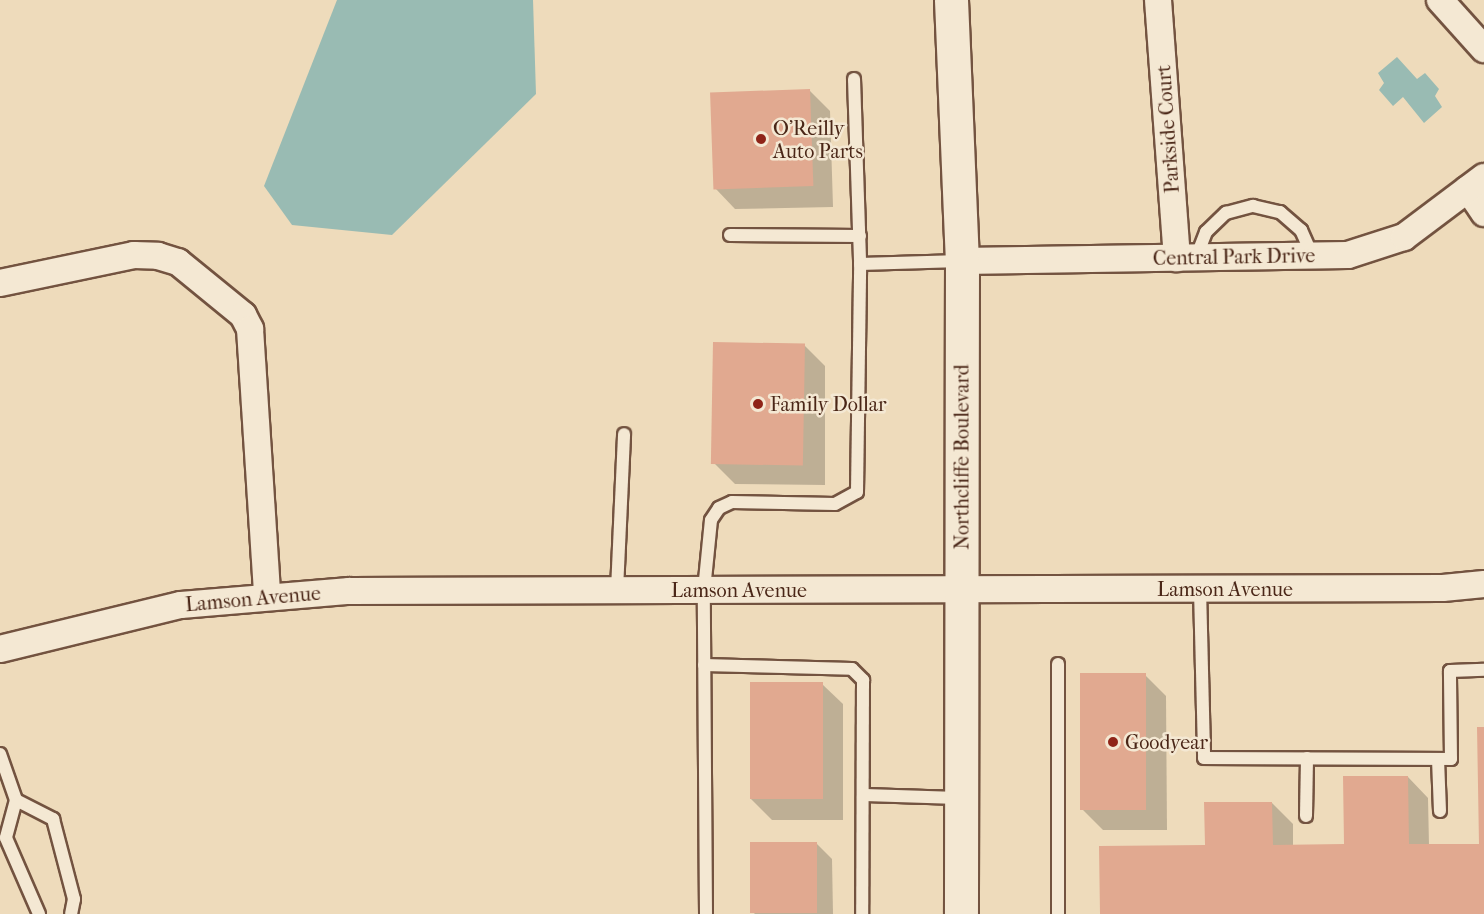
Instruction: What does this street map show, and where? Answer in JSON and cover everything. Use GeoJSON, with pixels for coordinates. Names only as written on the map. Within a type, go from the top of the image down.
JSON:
{"type":"FeatureCollection","features":[{"type":"Feature","properties":{"kind":"main road","name":"Northcliffe Boulevard"},"geometry":{"type":"LineString","coordinates":[[951,0],[962,261],[961,914]]}},
{"type":"Feature","properties":{"kind":"street","name":"Parkside Court"},"geometry":{"type":"LineString","coordinates":[[1158,0],[1187,258]]}},
{"type":"Feature","properties":{"kind":"street"},"geometry":{"type":"LineString","coordinates":[[1440,0],[1484,49]]}},
{"type":"Feature","properties":{"kind":"street","name":"Central Park Drive"},"geometry":{"type":"LineString","coordinates":[[962,261],[1348,255],[1404,237],[1476,183]]}},
{"type":"Feature","properties":{"kind":"street"},"geometry":{"type":"LineString","coordinates":[[1476,183],[1484,213]]}},
{"type":"Feature","properties":{"kind":"street"},"geometry":{"type":"LineString","coordinates":[[0,283],[134,255],[158,256],[178,262],[243,315],[250,329],[267,594]]}},
{"type":"Feature","properties":{"kind":"street","name":"Lamson Avenue"},"geometry":{"type":"LineString","coordinates":[[0,649],[112,618],[267,594],[617,590],[1200,589],[1484,584]]}},
{"type":"Feature","properties":{"kind":"lane"},"geometry":{"type":"LineString","coordinates":[[706,914],[704,590],[711,520],[719,508],[732,502],[835,504],[857,492],[860,236],[854,79]]}},
{"type":"Feature","properties":{"kind":"lane"},"geometry":{"type":"LineString","coordinates":[[1187,258],[1206,232],[1219,219],[1253,206],[1280,212],[1301,230],[1311,255]]}},
{"type":"Feature","properties":{"kind":"lane"},"geometry":{"type":"LineString","coordinates":[[730,236],[860,236]]}},
{"type":"Feature","properties":{"kind":"lane"},"geometry":{"type":"LineString","coordinates":[[860,264],[962,261]]}},
{"type":"Feature","properties":{"kind":"lane"},"geometry":{"type":"LineString","coordinates":[[617,590],[624,434]]}},
{"type":"Feature","properties":{"kind":"lane"},"geometry":{"type":"LineString","coordinates":[[1200,589],[1204,758],[1451,759],[1450,671],[1484,670]]}},
{"type":"Feature","properties":{"kind":"lane"},"geometry":{"type":"LineString","coordinates":[[1058,664],[1058,914]]}},
{"type":"Feature","properties":{"kind":"lane"},"geometry":{"type":"LineString","coordinates":[[704,665],[852,669],[863,680],[862,914]]}},
{"type":"Feature","properties":{"kind":"lane"},"geometry":{"type":"LineString","coordinates":[[0,754],[15,800],[6,838],[39,914]]}},
{"type":"Feature","properties":{"kind":"lane"},"geometry":{"type":"LineString","coordinates":[[1306,816],[1307,758]]}},
{"type":"Feature","properties":{"kind":"lane"},"geometry":{"type":"LineString","coordinates":[[1438,759],[1440,812]]}},
{"type":"Feature","properties":{"kind":"lane"},"geometry":{"type":"LineString","coordinates":[[862,795],[962,798]]}},
{"type":"Feature","properties":{"kind":"lane"},"geometry":{"type":"LineString","coordinates":[[15,800],[53,819],[74,900],[71,914]]}},
{"type":"Feature","properties":{"kind":"water"},"geometry":{"type":"Polygon","coordinates":[[[337,0],[533,0],[536,94],[392,235],[292,225],[264,186],[337,0]]]}},
{"type":"Feature","properties":{"kind":"water"},"geometry":{"type":"Polygon","coordinates":[[[1397,57],[1417,79],[1425,73],[1439,89],[1435,96],[1442,107],[1424,123],[1403,97],[1393,106],[1379,90],[1384,83],[1378,73],[1397,57]]]}},
{"type":"Feature","properties":{"kind":"building","name":"O'Reilly Auto Parts"},"geometry":{"type":"Polygon","coordinates":[[[810,89],[813,186],[713,189],[710,92],[810,89]]]}},
{"type":"Feature","properties":{"kind":"building","name":"Family Dollar"},"geometry":{"type":"Polygon","coordinates":[[[713,342],[805,344],[803,466],[711,464],[713,342]]]}},
{"type":"Feature","properties":{"kind":"building","name":"Goodyear"},"geometry":{"type":"Polygon","coordinates":[[[1080,673],[1146,673],[1146,810],[1080,810],[1080,673]]]}},
{"type":"Feature","properties":{"kind":"building"},"geometry":{"type":"Polygon","coordinates":[[[750,682],[823,682],[823,799],[750,799],[750,682]]]}},
{"type":"Feature","properties":{"kind":"building"},"geometry":{"type":"Polygon","coordinates":[[[1477,727],[1484,727],[1484,914],[1100,914],[1099,846],[1205,845],[1204,802],[1272,802],[1273,845],[1344,844],[1343,776],[1408,776],[1409,844],[1479,844],[1477,727]]]}},
{"type":"Feature","properties":{"kind":"building"},"geometry":{"type":"Polygon","coordinates":[[[750,842],[817,842],[817,913],[750,913],[750,842]]]}},
{"type":"Feature","properties":{"kind":"place","name":"O'Reilly Auto Parts"},"geometry":{"type":"Point","coordinates":[761,139]}},
{"type":"Feature","properties":{"kind":"place","name":"Family Dollar"},"geometry":{"type":"Point","coordinates":[758,404]}},
{"type":"Feature","properties":{"kind":"place","name":"Goodyear"},"geometry":{"type":"Point","coordinates":[1113,742]}}]}
